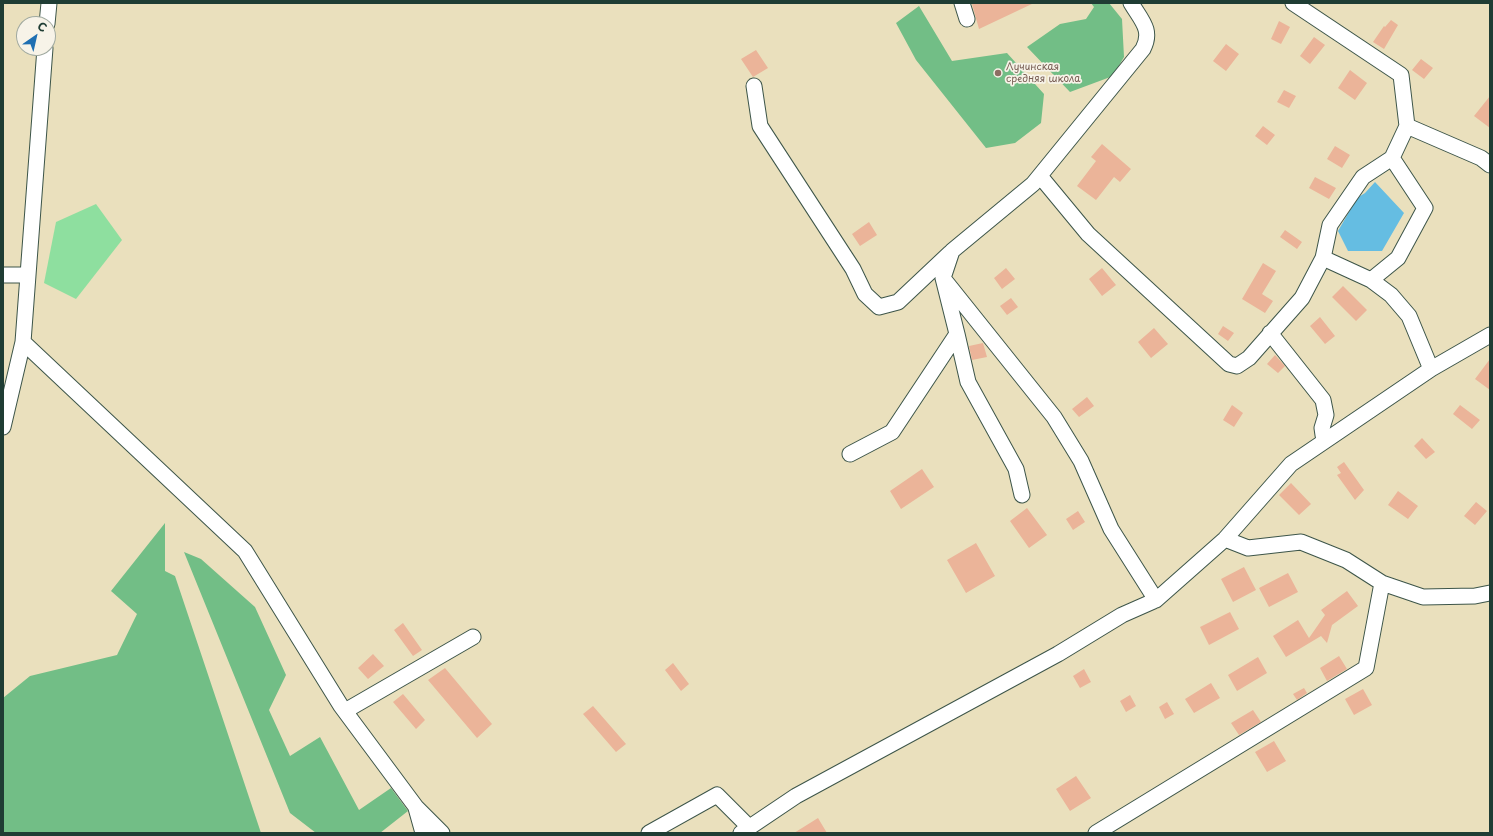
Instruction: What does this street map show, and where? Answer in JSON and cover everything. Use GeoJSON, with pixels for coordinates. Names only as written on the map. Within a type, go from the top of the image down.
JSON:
{"type":"FeatureCollection","features":[{"type":"Feature","properties":{"kind":"street"},"geometry":{"type":"LineString","coordinates":[[48,16],[49,3]]}},
{"type":"Feature","properties":{"kind":"street"},"geometry":{"type":"LineString","coordinates":[[962,3],[967,19]]}},
{"type":"Feature","properties":{"kind":"street"},"geometry":{"type":"LineString","coordinates":[[754,86],[760,126],[853,269],[865,294],[879,307],[898,302],[952,251],[1033,184],[1040,176],[1143,49],[1148,39],[1146,30],[1131,3]]}},
{"type":"Feature","properties":{"kind":"street"},"geometry":{"type":"LineString","coordinates":[[1040,176],[1088,234],[1229,364],[1237,366],[1249,358],[1270,332],[1302,298],[1323,258],[1330,226],[1363,177],[1392,158],[1407,126],[1401,75],[1293,3]]}},
{"type":"Feature","properties":{"kind":"street"},"geometry":{"type":"LineString","coordinates":[[3,427],[23,342],[44,56]]}},
{"type":"Feature","properties":{"kind":"street"},"geometry":{"type":"LineString","coordinates":[[1407,126],[1481,158],[1490,165]]}},
{"type":"Feature","properties":{"kind":"street"},"geometry":{"type":"LineString","coordinates":[[1371,280],[1398,258],[1425,208],[1392,158]]}},
{"type":"Feature","properties":{"kind":"street"},"geometry":{"type":"LineString","coordinates":[[952,251],[943,278],[958,334],[968,382],[1016,469],[1022,494]]}},
{"type":"Feature","properties":{"kind":"street"},"geometry":{"type":"LineString","coordinates":[[1323,258],[1371,280],[1391,295],[1409,316],[1431,369]]}},
{"type":"Feature","properties":{"kind":"street"},"geometry":{"type":"LineString","coordinates":[[3,275],[28,275]]}},
{"type":"Feature","properties":{"kind":"street"},"geometry":{"type":"LineString","coordinates":[[943,278],[1054,417],[1081,461],[1111,529],[1156,600]]}},
{"type":"Feature","properties":{"kind":"street"},"geometry":{"type":"LineString","coordinates":[[1270,332],[1323,400],[1326,415],[1323,434],[1326,440]]}},
{"type":"Feature","properties":{"kind":"street"},"geometry":{"type":"LineString","coordinates":[[850,454],[892,432],[958,334]]}},
{"type":"Feature","properties":{"kind":"street"},"geometry":{"type":"LineString","coordinates":[[649,833],[717,795],[745,830],[796,796],[1058,654],[1122,615],[1156,600],[1225,539],[1291,464],[1431,369],[1490,335]]}},
{"type":"Feature","properties":{"kind":"street"},"geometry":{"type":"LineString","coordinates":[[23,342],[245,550],[345,711],[416,807],[442,833]]}},
{"type":"Feature","properties":{"kind":"street"},"geometry":{"type":"LineString","coordinates":[[1225,539],[1248,548],[1301,542],[1346,560],[1382,583],[1423,597],[1475,596],[1490,593]]}},
{"type":"Feature","properties":{"kind":"street"},"geometry":{"type":"LineString","coordinates":[[1096,833],[1366,668],[1382,583]]}},
{"type":"Feature","properties":{"kind":"street"},"geometry":{"type":"LineString","coordinates":[[345,711],[473,637]]}},
{"type":"Feature","properties":{"kind":"street"},"geometry":{"type":"LineString","coordinates":[[416,807],[423,833]]}},
{"type":"Feature","properties":{"kind":"green space"},"geometry":{"type":"Polygon","coordinates":[[[1091,3],[1109,3],[1122,19],[1124,57],[1113,76],[1070,92],[1027,47],[1060,24],[1086,19],[1094,7],[1091,3]]]}},
{"type":"Feature","properties":{"kind":"green space"},"geometry":{"type":"Polygon","coordinates":[[[919,6],[952,61],[1007,53],[1044,94],[1041,123],[1015,143],[986,148],[916,60],[896,23],[919,6]]]}},
{"type":"Feature","properties":{"kind":"green space"},"geometry":{"type":"Polygon","coordinates":[[[96,204],[122,240],[76,299],[44,283],[56,222],[96,204]]]}},
{"type":"Feature","properties":{"kind":"green space"},"geometry":{"type":"Polygon","coordinates":[[[165,523],[165,571],[175,576],[261,833],[3,833],[3,698],[30,676],[117,655],[137,614],[111,591],[165,523]]]}},
{"type":"Feature","properties":{"kind":"green space"},"geometry":{"type":"Polygon","coordinates":[[[184,552],[201,559],[255,607],[286,675],[269,710],[290,756],[320,737],[359,810],[391,788],[408,811],[380,833],[316,833],[290,813],[184,552]]]}},
{"type":"Feature","properties":{"kind":"water"},"geometry":{"type":"Polygon","coordinates":[[[1375,182],[1404,213],[1382,251],[1348,251],[1338,231],[1357,198],[1365,193],[1375,182]]]}},
{"type":"Feature","properties":{"kind":"building"},"geometry":{"type":"Polygon","coordinates":[[[1034,3],[979,29],[972,4],[1034,3]]]}},
{"type":"Feature","properties":{"kind":"building"},"geometry":{"type":"Polygon","coordinates":[[[1391,20],[1398,25],[1384,49],[1373,42],[1384,26],[1385,27],[1391,20]]]}},
{"type":"Feature","properties":{"kind":"building"},"geometry":{"type":"Polygon","coordinates":[[[1279,21],[1290,27],[1281,44],[1271,39],[1279,21]]]}},
{"type":"Feature","properties":{"kind":"building"},"geometry":{"type":"Polygon","coordinates":[[[1314,37],[1325,45],[1310,64],[1300,56],[1314,37]]]}},
{"type":"Feature","properties":{"kind":"building"},"geometry":{"type":"Polygon","coordinates":[[[1226,44],[1239,54],[1226,71],[1213,61],[1226,44]]]}},
{"type":"Feature","properties":{"kind":"building"},"geometry":{"type":"Polygon","coordinates":[[[756,50],[768,68],[753,77],[741,59],[756,50]]]}},
{"type":"Feature","properties":{"kind":"building"},"geometry":{"type":"Polygon","coordinates":[[[1421,59],[1433,68],[1424,79],[1412,70],[1421,59]]]}},
{"type":"Feature","properties":{"kind":"building"},"geometry":{"type":"Polygon","coordinates":[[[1350,70],[1367,83],[1355,100],[1338,88],[1350,70]]]}},
{"type":"Feature","properties":{"kind":"building"},"geometry":{"type":"Polygon","coordinates":[[[1284,90],[1296,96],[1289,108],[1277,102],[1284,90]]]}},
{"type":"Feature","properties":{"kind":"building"},"geometry":{"type":"Polygon","coordinates":[[[1490,96],[1490,128],[1474,116],[1490,96]]]}},
{"type":"Feature","properties":{"kind":"building"},"geometry":{"type":"Polygon","coordinates":[[[1263,126],[1275,135],[1267,145],[1255,136],[1263,126]]]}},
{"type":"Feature","properties":{"kind":"building"},"geometry":{"type":"Polygon","coordinates":[[[1102,144],[1131,169],[1120,182],[1114,177],[1096,200],[1077,186],[1096,161],[1091,157],[1102,144]]]}},
{"type":"Feature","properties":{"kind":"building"},"geometry":{"type":"Polygon","coordinates":[[[1335,146],[1350,155],[1342,168],[1327,159],[1335,146]]]}},
{"type":"Feature","properties":{"kind":"building"},"geometry":{"type":"Polygon","coordinates":[[[1315,177],[1336,188],[1329,199],[1309,188],[1315,177]]]}},
{"type":"Feature","properties":{"kind":"building"},"geometry":{"type":"Polygon","coordinates":[[[869,222],[877,235],[860,246],[852,234],[869,222]]]}},
{"type":"Feature","properties":{"kind":"building"},"geometry":{"type":"Polygon","coordinates":[[[1285,230],[1302,242],[1297,249],[1280,237],[1285,230]]]}},
{"type":"Feature","properties":{"kind":"building"},"geometry":{"type":"Polygon","coordinates":[[[1263,263],[1276,271],[1262,294],[1273,301],[1265,313],[1242,299],[1263,263]]]}},
{"type":"Feature","properties":{"kind":"building"},"geometry":{"type":"Polygon","coordinates":[[[1006,268],[1015,279],[1002,289],[994,278],[1006,268]]]}},
{"type":"Feature","properties":{"kind":"building"},"geometry":{"type":"Polygon","coordinates":[[[1102,268],[1116,285],[1102,296],[1089,279],[1102,268]]]}},
{"type":"Feature","properties":{"kind":"building"},"geometry":{"type":"Polygon","coordinates":[[[1343,286],[1367,310],[1356,321],[1332,297],[1343,286]]]}},
{"type":"Feature","properties":{"kind":"building"},"geometry":{"type":"Polygon","coordinates":[[[1011,298],[1018,307],[1007,315],[1000,306],[1011,298]]]}},
{"type":"Feature","properties":{"kind":"building"},"geometry":{"type":"Polygon","coordinates":[[[1320,317],[1335,336],[1325,344],[1310,326],[1320,317]]]}},
{"type":"Feature","properties":{"kind":"building"},"geometry":{"type":"Polygon","coordinates":[[[1223,326],[1234,333],[1228,341],[1218,334],[1223,326]]]}},
{"type":"Feature","properties":{"kind":"building"},"geometry":{"type":"Polygon","coordinates":[[[1154,328],[1168,344],[1151,358],[1138,342],[1154,328]]]}},
{"type":"Feature","properties":{"kind":"building"},"geometry":{"type":"Polygon","coordinates":[[[983,343],[987,357],[972,360],[969,346],[983,343]]]}},
{"type":"Feature","properties":{"kind":"building"},"geometry":{"type":"Polygon","coordinates":[[[1275,355],[1285,366],[1278,373],[1267,364],[1275,355]]]}},
{"type":"Feature","properties":{"kind":"building"},"geometry":{"type":"Polygon","coordinates":[[[1490,359],[1490,390],[1475,379],[1490,359]]]}},
{"type":"Feature","properties":{"kind":"building"},"geometry":{"type":"Polygon","coordinates":[[[1087,397],[1094,406],[1079,417],[1072,409],[1087,397]]]}},
{"type":"Feature","properties":{"kind":"building"},"geometry":{"type":"Polygon","coordinates":[[[1232,405],[1243,413],[1234,427],[1223,420],[1232,405]]]}},
{"type":"Feature","properties":{"kind":"building"},"geometry":{"type":"Polygon","coordinates":[[[1460,405],[1480,420],[1472,429],[1453,414],[1460,405]]]}},
{"type":"Feature","properties":{"kind":"building"},"geometry":{"type":"Polygon","coordinates":[[[1422,438],[1435,452],[1426,459],[1414,446],[1422,438]]]}},
{"type":"Feature","properties":{"kind":"building"},"geometry":{"type":"Polygon","coordinates":[[[1344,462],[1364,490],[1355,500],[1337,475],[1341,473],[1337,467],[1344,462]]]}},
{"type":"Feature","properties":{"kind":"building"},"geometry":{"type":"Polygon","coordinates":[[[922,469],[934,487],[901,509],[890,491],[922,469]]]}},
{"type":"Feature","properties":{"kind":"building"},"geometry":{"type":"Polygon","coordinates":[[[1291,483],[1311,504],[1299,515],[1279,495],[1291,483]]]}},
{"type":"Feature","properties":{"kind":"building"},"geometry":{"type":"Polygon","coordinates":[[[1398,491],[1418,506],[1408,519],[1388,505],[1398,491]]]}},
{"type":"Feature","properties":{"kind":"building"},"geometry":{"type":"Polygon","coordinates":[[[1476,502],[1487,511],[1475,525],[1464,516],[1476,502]]]}},
{"type":"Feature","properties":{"kind":"building"},"geometry":{"type":"Polygon","coordinates":[[[1027,508],[1047,535],[1029,548],[1010,521],[1027,508]]]}},
{"type":"Feature","properties":{"kind":"building"},"geometry":{"type":"Polygon","coordinates":[[[1078,511],[1085,522],[1073,530],[1066,519],[1078,511]]]}},
{"type":"Feature","properties":{"kind":"building"},"geometry":{"type":"Polygon","coordinates":[[[976,543],[995,576],[966,593],[947,560],[976,543]]]}},
{"type":"Feature","properties":{"kind":"building"},"geometry":{"type":"Polygon","coordinates":[[[1244,567],[1256,590],[1233,602],[1221,579],[1244,567]]]}},
{"type":"Feature","properties":{"kind":"building"},"geometry":{"type":"Polygon","coordinates":[[[1288,573],[1298,592],[1269,607],[1259,588],[1288,573]]]}},
{"type":"Feature","properties":{"kind":"building"},"geometry":{"type":"Polygon","coordinates":[[[1347,591],[1358,606],[1332,625],[1327,643],[1321,636],[1286,657],[1273,636],[1298,620],[1309,638],[1325,615],[1321,610],[1347,591]]]}},
{"type":"Feature","properties":{"kind":"building"},"geometry":{"type":"Polygon","coordinates":[[[1230,612],[1239,629],[1209,645],[1200,627],[1230,612]]]}},
{"type":"Feature","properties":{"kind":"building"},"geometry":{"type":"Polygon","coordinates":[[[403,623],[422,650],[413,656],[394,630],[403,623]]]}},
{"type":"Feature","properties":{"kind":"building"},"geometry":{"type":"Polygon","coordinates":[[[373,654],[384,666],[368,679],[358,668],[373,654]]]}},
{"type":"Feature","properties":{"kind":"building"},"geometry":{"type":"Polygon","coordinates":[[[1339,656],[1347,669],[1327,681],[1320,668],[1339,656]]]}},
{"type":"Feature","properties":{"kind":"building"},"geometry":{"type":"Polygon","coordinates":[[[1258,657],[1267,673],[1237,691],[1228,675],[1258,657]]]}},
{"type":"Feature","properties":{"kind":"building"},"geometry":{"type":"Polygon","coordinates":[[[673,663],[689,684],[681,691],[665,670],[673,663]]]}},
{"type":"Feature","properties":{"kind":"building"},"geometry":{"type":"Polygon","coordinates":[[[445,668],[492,724],[477,738],[428,680],[445,668]]]}},
{"type":"Feature","properties":{"kind":"building"},"geometry":{"type":"Polygon","coordinates":[[[1084,669],[1091,682],[1080,688],[1073,676],[1084,669]]]}},
{"type":"Feature","properties":{"kind":"building"},"geometry":{"type":"Polygon","coordinates":[[[1211,683],[1220,698],[1194,713],[1185,699],[1211,683]]]}},
{"type":"Feature","properties":{"kind":"building"},"geometry":{"type":"Polygon","coordinates":[[[1304,688],[1307,693],[1297,700],[1293,694],[1304,688]]]}},
{"type":"Feature","properties":{"kind":"building"},"geometry":{"type":"Polygon","coordinates":[[[1363,689],[1372,705],[1354,715],[1345,699],[1363,689]]]}},
{"type":"Feature","properties":{"kind":"building"},"geometry":{"type":"Polygon","coordinates":[[[403,694],[425,720],[416,729],[393,702],[403,694]]]}},
{"type":"Feature","properties":{"kind":"building"},"geometry":{"type":"Polygon","coordinates":[[[1130,695],[1136,706],[1126,712],[1120,701],[1130,695]]]}},
{"type":"Feature","properties":{"kind":"building"},"geometry":{"type":"Polygon","coordinates":[[[1167,702],[1174,714],[1165,719],[1159,707],[1167,702]]]}},
{"type":"Feature","properties":{"kind":"building"},"geometry":{"type":"Polygon","coordinates":[[[593,706],[626,744],[616,752],[583,714],[593,706]]]}},
{"type":"Feature","properties":{"kind":"building"},"geometry":{"type":"Polygon","coordinates":[[[1253,710],[1261,722],[1239,735],[1231,723],[1253,710]]]}},
{"type":"Feature","properties":{"kind":"building"},"geometry":{"type":"Polygon","coordinates":[[[1274,741],[1286,761],[1267,772],[1255,752],[1274,741]]]}},
{"type":"Feature","properties":{"kind":"building"},"geometry":{"type":"Polygon","coordinates":[[[1076,776],[1091,798],[1070,811],[1056,789],[1076,776]]]}},
{"type":"Feature","properties":{"kind":"building"},"geometry":{"type":"Polygon","coordinates":[[[818,818],[827,833],[794,833],[818,818]]]}},
{"type":"Feature","properties":{"kind":"place","name":"Лучинская средняя школа"},"geometry":{"type":"Point","coordinates":[998,73]}}]}
